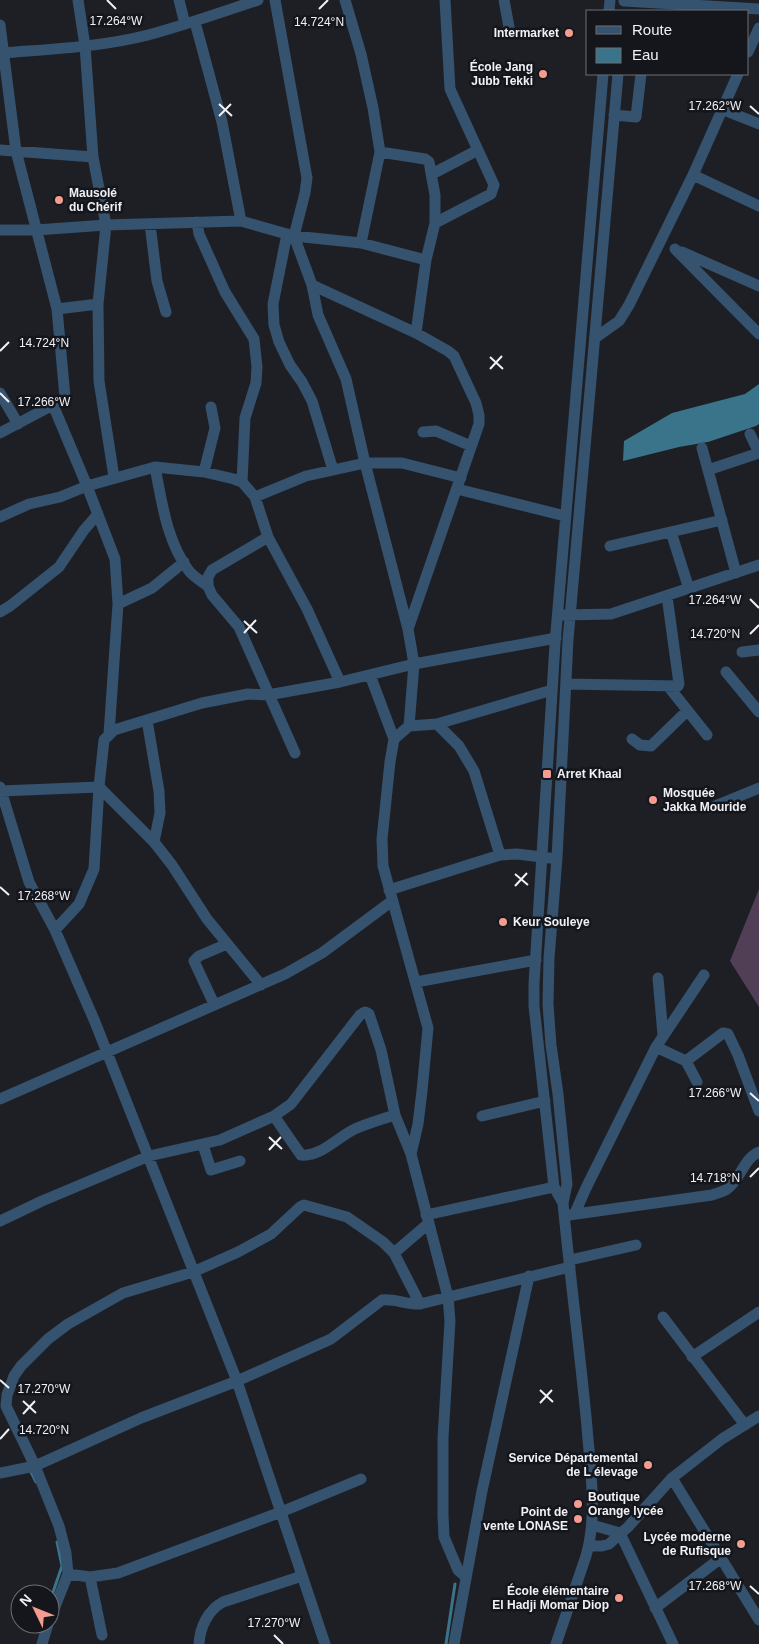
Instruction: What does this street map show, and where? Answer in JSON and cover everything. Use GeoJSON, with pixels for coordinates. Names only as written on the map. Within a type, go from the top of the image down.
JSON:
{"type":"FeatureCollection","features":[{"type":"Feature","properties":{"kind":"street"},"geometry":{"type":"LineString","coordinates":[[78,0],[85,46],[93,157],[106,225],[98,304],[99,381],[114,477]]}},
{"type":"Feature","properties":{"kind":"street"},"geometry":{"type":"LineString","coordinates":[[179,0],[190,23],[222,122],[241,221]]}},
{"type":"Feature","properties":{"kind":"street"},"geometry":{"type":"LineString","coordinates":[[3,53],[85,46],[147,35],[190,23],[257,0]]}},
{"type":"Feature","properties":{"kind":"street"},"geometry":{"type":"LineString","coordinates":[[275,0],[307,178],[305,193],[290,235],[273,304],[274,325],[279,342],[290,365],[312,401],[334,470]]}},
{"type":"Feature","properties":{"kind":"street"},"geometry":{"type":"LineString","coordinates":[[345,0],[361,54],[380,152],[361,243]]}},
{"type":"Feature","properties":{"kind":"street"},"geometry":{"type":"LineString","coordinates":[[435,223],[491,194],[494,185],[450,89],[445,0]]}},
{"type":"Feature","properties":{"kind":"street"},"geometry":{"type":"LineString","coordinates":[[504,0],[509,27]]}},
{"type":"Feature","properties":{"kind":"street"},"geometry":{"type":"LineString","coordinates":[[624,4],[727,3],[759,9]]}},
{"type":"Feature","properties":{"kind":"street"},"geometry":{"type":"LineString","coordinates":[[0,25],[16,151],[57,309],[65,397],[0,433]]}},
{"type":"Feature","properties":{"kind":"street"},"geometry":{"type":"LineString","coordinates":[[749,50],[759,28]]}},
{"type":"Feature","properties":{"kind":"street"},"geometry":{"type":"LineString","coordinates":[[570,1214],[554,1187],[534,1006],[534,984],[557,615],[603,75]]}},
{"type":"Feature","properties":{"kind":"street"},"geometry":{"type":"LineString","coordinates":[[563,1203],[567,1184],[551,1045],[548,1004],[549,958],[557,858],[570,614],[618,75]]}},
{"type":"Feature","properties":{"kind":"street"},"geometry":{"type":"LineString","coordinates":[[614,115],[636,117],[641,75]]}},
{"type":"Feature","properties":{"kind":"street"},"geometry":{"type":"LineString","coordinates":[[595,338],[612,328],[624,314],[693,175],[738,75]]}},
{"type":"Feature","properties":{"kind":"street"},"geometry":{"type":"LineString","coordinates":[[721,109],[759,124]]}},
{"type":"Feature","properties":{"kind":"street"},"geometry":{"type":"LineString","coordinates":[[0,150],[93,157]]}},
{"type":"Feature","properties":{"kind":"street"},"geometry":{"type":"LineString","coordinates":[[432,174],[478,150]]}},
{"type":"Feature","properties":{"kind":"street"},"geometry":{"type":"LineString","coordinates":[[380,152],[428,160],[430,162],[435,195],[435,223],[426,260],[416,333]]}},
{"type":"Feature","properties":{"kind":"street"},"geometry":{"type":"LineString","coordinates":[[693,175],[759,206]]}},
{"type":"Feature","properties":{"kind":"street"},"geometry":{"type":"LineString","coordinates":[[0,230],[241,221],[290,235],[361,243],[426,260]]}},
{"type":"Feature","properties":{"kind":"street"},"geometry":{"type":"LineString","coordinates":[[197,222],[199,234],[225,292],[254,339],[257,367],[256,383],[245,418],[242,482]]}},
{"type":"Feature","properties":{"kind":"street"},"geometry":{"type":"LineString","coordinates":[[150,224],[157,282],[166,312]]}},
{"type":"Feature","properties":{"kind":"street"},"geometry":{"type":"LineString","coordinates":[[290,235],[312,284],[318,315],[346,379],[365,463],[408,629],[414,664],[410,726]]}},
{"type":"Feature","properties":{"kind":"street"},"geometry":{"type":"LineString","coordinates":[[660,242],[759,286]]}},
{"type":"Feature","properties":{"kind":"street"},"geometry":{"type":"LineString","coordinates":[[675,249],[759,334]]}},
{"type":"Feature","properties":{"kind":"street"},"geometry":{"type":"LineString","coordinates":[[312,284],[448,350],[455,358],[476,403],[479,415],[478,424],[408,629]]}},
{"type":"Feature","properties":{"kind":"street"},"geometry":{"type":"LineString","coordinates":[[57,309],[98,304]]}},
{"type":"Feature","properties":{"kind":"street"},"geometry":{"type":"LineString","coordinates":[[0,393],[18,424]]}},
{"type":"Feature","properties":{"kind":"street"},"geometry":{"type":"LineString","coordinates":[[53,405],[115,559],[118,604],[109,734]]}},
{"type":"Feature","properties":{"kind":"street"},"geometry":{"type":"LineString","coordinates":[[204,472],[215,428],[211,407]]}},
{"type":"Feature","properties":{"kind":"street"},"geometry":{"type":"LineString","coordinates":[[422,432],[436,431],[471,446]]}},
{"type":"Feature","properties":{"kind":"street"},"geometry":{"type":"LineString","coordinates":[[708,470],[759,453],[750,434]]}},
{"type":"Feature","properties":{"kind":"street"},"geometry":{"type":"LineString","coordinates":[[702,448],[736,573]]}},
{"type":"Feature","properties":{"kind":"street"},"geometry":{"type":"LineString","coordinates":[[255,497],[306,476],[365,463],[402,464],[459,484],[565,516]]}},
{"type":"Feature","properties":{"kind":"street"},"geometry":{"type":"LineString","coordinates":[[155,468],[164,513],[176,549],[190,573],[208,586]]}},
{"type":"Feature","properties":{"kind":"street"},"geometry":{"type":"LineString","coordinates":[[0,517],[29,504],[60,497],[114,477],[155,468],[204,472],[242,482],[255,497],[268,537],[307,609],[340,682]]}},
{"type":"Feature","properties":{"kind":"street"},"geometry":{"type":"LineString","coordinates":[[0,612],[59,567],[84,530],[98,514]]}},
{"type":"Feature","properties":{"kind":"street"},"geometry":{"type":"LineString","coordinates":[[610,546],[722,520]]}},
{"type":"Feature","properties":{"kind":"street"},"geometry":{"type":"LineString","coordinates":[[671,532],[689,589]]}},
{"type":"Feature","properties":{"kind":"street"},"geometry":{"type":"LineString","coordinates":[[268,537],[212,570],[208,577],[208,586],[212,595],[240,627],[294,753]]}},
{"type":"Feature","properties":{"kind":"street"},"geometry":{"type":"LineString","coordinates":[[118,604],[152,588],[184,562]]}},
{"type":"Feature","properties":{"kind":"street"},"geometry":{"type":"LineString","coordinates":[[557,615],[611,614],[759,565]]}},
{"type":"Feature","properties":{"kind":"street"},"geometry":{"type":"LineString","coordinates":[[566,684],[676,686],[679,684],[667,596]]}},
{"type":"Feature","properties":{"kind":"street"},"geometry":{"type":"LineString","coordinates":[[55,930],[79,904],[94,870],[104,740],[114,730],[202,703],[248,694],[268,695],[340,682],[414,664],[556,638]]}},
{"type":"Feature","properties":{"kind":"street"},"geometry":{"type":"LineString","coordinates":[[742,652],[759,650]]}},
{"type":"Feature","properties":{"kind":"street"},"geometry":{"type":"LineString","coordinates":[[726,672],[759,712]]}},
{"type":"Feature","properties":{"kind":"street"},"geometry":{"type":"LineString","coordinates":[[370,675],[394,739],[382,839],[383,866],[428,1028],[418,1124],[411,1154]]}},
{"type":"Feature","properties":{"kind":"street"},"geometry":{"type":"LineString","coordinates":[[668,686],[707,735]]}},
{"type":"Feature","properties":{"kind":"street"},"geometry":{"type":"LineString","coordinates":[[394,739],[410,726],[437,724],[552,690]]}},
{"type":"Feature","properties":{"kind":"street"},"geometry":{"type":"LineString","coordinates":[[632,739],[640,745],[651,746],[688,710]]}},
{"type":"Feature","properties":{"kind":"street"},"geometry":{"type":"LineString","coordinates":[[147,720],[159,791],[160,813],[154,842]]}},
{"type":"Feature","properties":{"kind":"street"},"geometry":{"type":"LineString","coordinates":[[437,724],[459,746],[474,772],[500,855]]}},
{"type":"Feature","properties":{"kind":"street"},"geometry":{"type":"LineString","coordinates":[[260,985],[207,918],[172,865],[154,842],[99,787],[1,789],[29,882],[55,930],[107,1051],[237,1381],[325,1644]]}},
{"type":"Feature","properties":{"kind":"street"},"geometry":{"type":"LineString","coordinates":[[710,808],[759,788]]}},
{"type":"Feature","properties":{"kind":"street"},"geometry":{"type":"LineString","coordinates":[[0,1099],[260,985],[322,952],[390,895],[500,855],[557,858]]}},
{"type":"Feature","properties":{"kind":"street"},"geometry":{"type":"LineString","coordinates":[[214,1004],[194,961],[199,956],[228,944]]}},
{"type":"Feature","properties":{"kind":"street"},"geometry":{"type":"LineString","coordinates":[[416,982],[536,960]]}},
{"type":"Feature","properties":{"kind":"street"},"geometry":{"type":"LineString","coordinates":[[556,1644],[589,1546],[592,1525],[590,1462],[570,1263],[570,1214],[586,1188],[656,1047],[704,975]]}},
{"type":"Feature","properties":{"kind":"street"},"geometry":{"type":"LineString","coordinates":[[658,978],[663,1035]]}},
{"type":"Feature","properties":{"kind":"street"},"geometry":{"type":"LineString","coordinates":[[0,1222],[42,1201],[149,1156],[220,1140],[274,1116],[291,1104],[360,1015],[366,1012],[369,1014],[381,1050],[395,1115],[411,1154],[448,1297],[450,1351],[443,1438],[442,1515],[444,1537],[458,1570],[465,1576]]}},
{"type":"Feature","properties":{"kind":"street"},"geometry":{"type":"LineString","coordinates":[[686,1061],[723,1033],[728,1034],[759,1110]]}},
{"type":"Feature","properties":{"kind":"street"},"geometry":{"type":"LineString","coordinates":[[656,1047],[686,1061],[697,1082]]}},
{"type":"Feature","properties":{"kind":"street"},"geometry":{"type":"LineString","coordinates":[[482,1116],[545,1101]]}},
{"type":"Feature","properties":{"kind":"street"},"geometry":{"type":"LineString","coordinates":[[274,1116],[295,1149],[301,1155],[309,1156],[356,1128],[395,1115]]}},
{"type":"Feature","properties":{"kind":"street"},"geometry":{"type":"LineString","coordinates":[[203,1145],[212,1170],[240,1161]]}},
{"type":"Feature","properties":{"kind":"street"},"geometry":{"type":"LineString","coordinates":[[570,1214],[712,1195],[728,1188],[749,1158],[759,1152]]}},
{"type":"Feature","properties":{"kind":"street"},"geometry":{"type":"LineString","coordinates":[[394,1253],[427,1219],[554,1187]]}},
{"type":"Feature","properties":{"kind":"street"},"geometry":{"type":"LineString","coordinates":[[60,1594],[68,1574],[66,1553],[59,1526],[35,1466],[6,1406],[7,1395],[14,1376],[21,1366],[48,1339],[94,1308],[123,1293],[193,1272],[238,1252],[271,1234],[304,1205],[346,1217],[383,1242],[394,1253],[420,1304]]}},
{"type":"Feature","properties":{"kind":"street"},"geometry":{"type":"LineString","coordinates":[[0,1473],[35,1466],[141,1418],[237,1381],[331,1339],[382,1300],[388,1299],[412,1305],[420,1304],[529,1276],[636,1245]]}},
{"type":"Feature","properties":{"kind":"street"},"geometry":{"type":"LineString","coordinates":[[454,1644],[465,1576],[489,1456],[529,1276]]}},
{"type":"Feature","properties":{"kind":"street"},"geometry":{"type":"LineString","coordinates":[[692,1357],[759,1312]]}},
{"type":"Feature","properties":{"kind":"street"},"geometry":{"type":"LineString","coordinates":[[663,1317],[745,1425]]}},
{"type":"Feature","properties":{"kind":"street"},"geometry":{"type":"LineString","coordinates":[[589,1546],[610,1544],[672,1478],[722,1439],[759,1416]]}},
{"type":"Feature","properties":{"kind":"street"},"geometry":{"type":"LineString","coordinates":[[672,1478],[759,1620]]}},
{"type":"Feature","properties":{"kind":"street"},"geometry":{"type":"LineString","coordinates":[[68,1574],[90,1577],[118,1573],[281,1512],[362,1479]]}},
{"type":"Feature","properties":{"kind":"street"},"geometry":{"type":"LineString","coordinates":[[592,1525],[620,1534],[673,1644]]}},
{"type":"Feature","properties":{"kind":"street"},"geometry":{"type":"LineString","coordinates":[[655,1608],[721,1558]]}},
{"type":"Feature","properties":{"kind":"street"},"geometry":{"type":"LineString","coordinates":[[199,1644],[199,1634],[214,1607],[223,1602],[302,1576]]}},
{"type":"Feature","properties":{"kind":"street"},"geometry":{"type":"LineString","coordinates":[[90,1577],[102,1634]]}},
{"type":"Feature","properties":{"kind":"shaded area"},"geometry":{"type":"Polygon","coordinates":[[[759,889],[759,1007],[730,961],[759,889]]]}},
{"type":"Feature","properties":{"kind":"water"},"geometry":{"type":"Polygon","coordinates":[[[759,384],[759,424],[756,426],[708,442],[623,461],[624,441],[672,413],[745,394],[759,384]]]}},
{"type":"Feature","properties":{"kind":"waterway"},"geometry":{"type":"LineString","coordinates":[[30,1470],[36,1482]]}},
{"type":"Feature","properties":{"kind":"waterway"},"geometry":{"type":"LineString","coordinates":[[56,1584],[62,1566],[57,1542]]}},
{"type":"Feature","properties":{"kind":"waterway"},"geometry":{"type":"LineString","coordinates":[[446,1644],[455,1584]]}},
{"type":"Feature","properties":{"kind":"place","name":"Intermarket"},"geometry":{"type":"Point","coordinates":[569,33]}},
{"type":"Feature","properties":{"kind":"place","name":"École Jang Jubb Tekki"},"geometry":{"type":"Point","coordinates":[543,74]}},
{"type":"Feature","properties":{"kind":"place","name":"Mausolé du Chérif"},"geometry":{"type":"Point","coordinates":[59,200]}},
{"type":"Feature","properties":{"kind":"place","name":"Arret Khaal"},"geometry":{"type":"Point","coordinates":[547,774]}},
{"type":"Feature","properties":{"kind":"place","name":"Mosquée Jakka Mouride"},"geometry":{"type":"Point","coordinates":[653,800]}},
{"type":"Feature","properties":{"kind":"place","name":"Keur Souleye"},"geometry":{"type":"Point","coordinates":[503,922]}},
{"type":"Feature","properties":{"kind":"place","name":"Service Départemental de L élevage"},"geometry":{"type":"Point","coordinates":[648,1465]}},
{"type":"Feature","properties":{"kind":"place","name":"Boutique Orange lycée"},"geometry":{"type":"Point","coordinates":[578,1504]}},
{"type":"Feature","properties":{"kind":"place","name":"Point de vente LONASE"},"geometry":{"type":"Point","coordinates":[578,1519]}},
{"type":"Feature","properties":{"kind":"place","name":"Lycée moderne de Rufisque"},"geometry":{"type":"Point","coordinates":[741,1544]}},
{"type":"Feature","properties":{"kind":"place","name":"École élémentaire El Hadji Momar Diop"},"geometry":{"type":"Point","coordinates":[619,1598]}}]}
